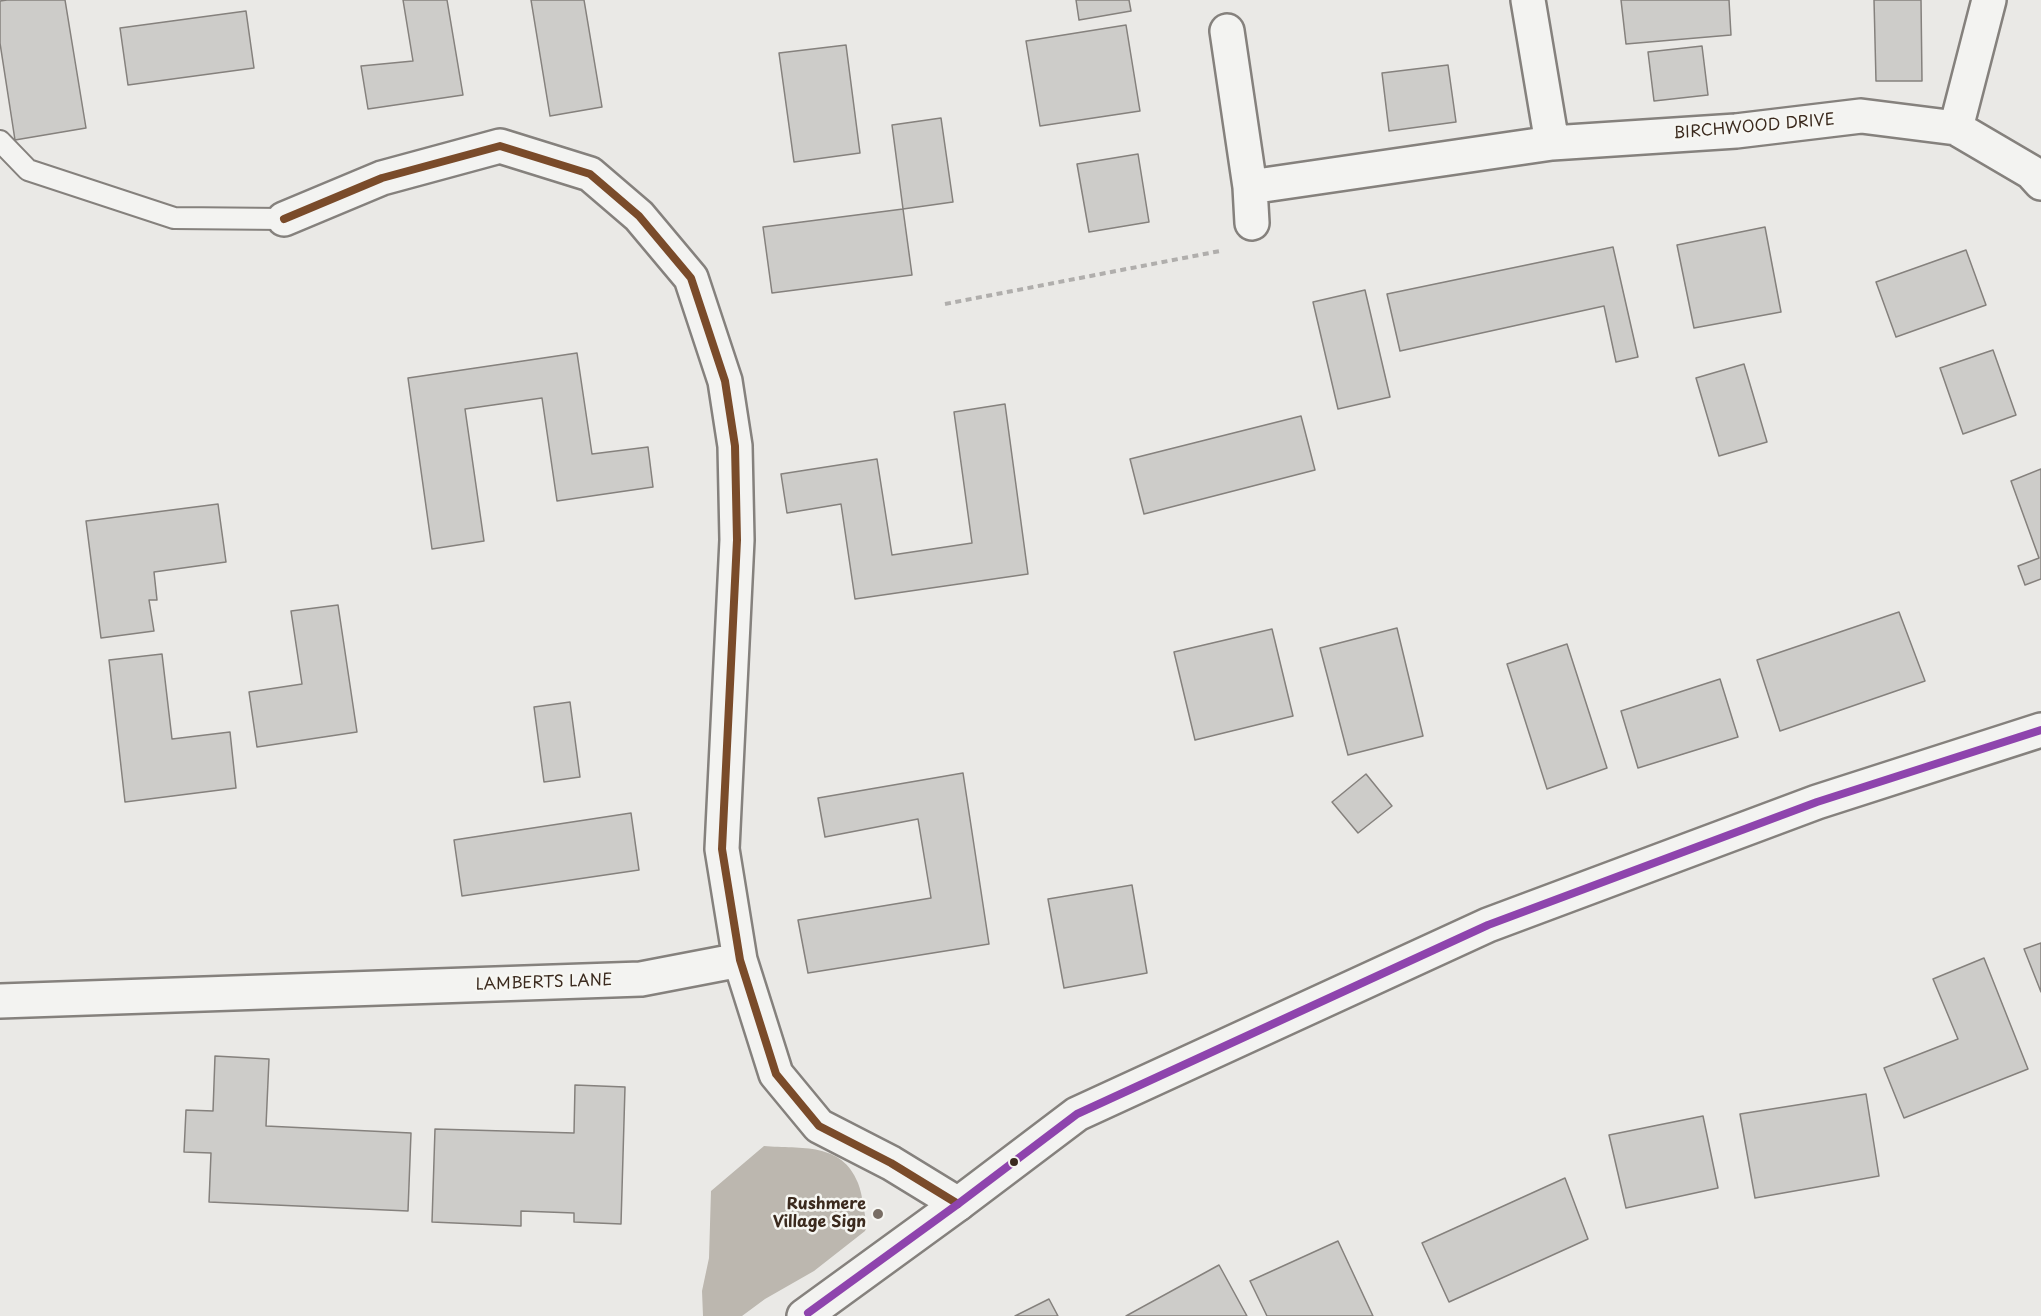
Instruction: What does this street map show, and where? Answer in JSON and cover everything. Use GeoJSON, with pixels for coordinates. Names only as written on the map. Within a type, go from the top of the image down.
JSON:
{"type":"FeatureCollection","features":[{"type":"Feature","properties":{"kind":"street"},"geometry":{"type":"LineString","coordinates":[[1528,0],[1552,143]]}},
{"type":"Feature","properties":{"kind":"street"},"geometry":{"type":"LineString","coordinates":[[1956,128],[1989,0]]}},
{"type":"Feature","properties":{"kind":"street"},"geometry":{"type":"LineString","coordinates":[[1227,31],[1250,187],[1252,223]]}},
{"type":"Feature","properties":{"kind":"street","name":"BIRCHWOOD DRIVE"},"geometry":{"type":"LineString","coordinates":[[1250,187],[1552,143],[1736,131],[1862,116],[1956,128],[2031,172],[2041,183]]}},
{"type":"Feature","properties":{"kind":"street"},"geometry":{"type":"LineString","coordinates":[[284,219],[382,178],[500,147],[590,174],[639,216],[691,278],[725,381],[735,446],[737,540],[722,849],[740,960],[776,1074],[819,1126],[891,1163],[958,1204]]}},
{"type":"Feature","properties":{"kind":"street"},"geometry":{"type":"LineString","coordinates":[[804,1316],[1077,1114],[1488,925],[1817,802],[2041,730]]}},
{"type":"Feature","properties":{"kind":"street","name":"LAMBERTS LANE"},"geometry":{"type":"LineString","coordinates":[[0,1001],[641,979],[740,960]]}},
{"type":"Feature","properties":{"kind":"lane"},"geometry":{"type":"LineString","coordinates":[[0,141],[28,170],[174,218],[284,219]]}},
{"type":"Feature","properties":{"kind":"path"},"geometry":{"type":"LineString","coordinates":[[945,304],[1236,248],[1252,223]]}},
{"type":"Feature","properties":{"kind":"shaded area"},"geometry":{"type":"Polygon","coordinates":[[[764,1146],[819,1150],[842,1160],[858,1183],[867,1226],[865,1231],[814,1271],[765,1299],[742,1316],[703,1316],[702,1291],[709,1258],[711,1191],[764,1146]]]}},
{"type":"Feature","properties":{"kind":"building"},"geometry":{"type":"Polygon","coordinates":[[[65,0],[86,128],[15,140],[0,43],[0,1],[65,0]]]}},
{"type":"Feature","properties":{"kind":"building"},"geometry":{"type":"Polygon","coordinates":[[[403,0],[447,0],[463,95],[368,109],[361,66],[413,61],[403,0]]]}},
{"type":"Feature","properties":{"kind":"building"},"geometry":{"type":"Polygon","coordinates":[[[531,0],[584,0],[602,107],[550,116],[531,0]]]}},
{"type":"Feature","properties":{"kind":"building"},"geometry":{"type":"Polygon","coordinates":[[[1076,0],[1129,0],[1131,11],[1079,20],[1076,0]]]}},
{"type":"Feature","properties":{"kind":"building"},"geometry":{"type":"Polygon","coordinates":[[[1621,0],[1729,0],[1731,35],[1626,44],[1621,0]]]}},
{"type":"Feature","properties":{"kind":"building"},"geometry":{"type":"Polygon","coordinates":[[[1874,0],[1921,0],[1922,81],[1876,81],[1874,0]]]}},
{"type":"Feature","properties":{"kind":"building"},"geometry":{"type":"Polygon","coordinates":[[[246,11],[254,68],[128,85],[120,28],[246,11]]]}},
{"type":"Feature","properties":{"kind":"building"},"geometry":{"type":"Polygon","coordinates":[[[1126,25],[1140,111],[1040,126],[1026,41],[1126,25]]]}},
{"type":"Feature","properties":{"kind":"building"},"geometry":{"type":"Polygon","coordinates":[[[846,45],[860,153],[794,162],[779,53],[846,45]]]}},
{"type":"Feature","properties":{"kind":"building"},"geometry":{"type":"Polygon","coordinates":[[[1702,46],[1708,95],[1654,101],[1648,52],[1702,46]]]}},
{"type":"Feature","properties":{"kind":"building"},"geometry":{"type":"Polygon","coordinates":[[[1448,65],[1456,122],[1389,131],[1382,73],[1448,65]]]}},
{"type":"Feature","properties":{"kind":"building"},"geometry":{"type":"Polygon","coordinates":[[[941,118],[953,202],[903,209],[892,125],[941,118]]]}},
{"type":"Feature","properties":{"kind":"building"},"geometry":{"type":"Polygon","coordinates":[[[1138,154],[1149,222],[1089,232],[1077,164],[1138,154]]]}},
{"type":"Feature","properties":{"kind":"building"},"geometry":{"type":"Polygon","coordinates":[[[903,209],[912,275],[772,293],[763,227],[903,209]]]}},
{"type":"Feature","properties":{"kind":"building"},"geometry":{"type":"Polygon","coordinates":[[[1765,227],[1781,312],[1694,328],[1677,245],[1765,227]]]}},
{"type":"Feature","properties":{"kind":"building"},"geometry":{"type":"Polygon","coordinates":[[[1613,247],[1638,357],[1616,362],[1604,306],[1400,351],[1387,294],[1613,247]]]}},
{"type":"Feature","properties":{"kind":"building"},"geometry":{"type":"Polygon","coordinates":[[[1966,250],[1986,305],[1896,337],[1876,282],[1966,250]]]}},
{"type":"Feature","properties":{"kind":"building"},"geometry":{"type":"Polygon","coordinates":[[[1365,290],[1390,397],[1338,409],[1313,302],[1365,290]]]}},
{"type":"Feature","properties":{"kind":"building"},"geometry":{"type":"Polygon","coordinates":[[[1993,350],[2016,415],[1963,434],[1940,368],[1993,350]]]}},
{"type":"Feature","properties":{"kind":"building"},"geometry":{"type":"Polygon","coordinates":[[[577,353],[592,454],[648,447],[653,487],[557,501],[542,398],[465,409],[484,541],[432,549],[408,378],[577,353]]]}},
{"type":"Feature","properties":{"kind":"building"},"geometry":{"type":"Polygon","coordinates":[[[1744,364],[1767,442],[1719,456],[1696,378],[1744,364]]]}},
{"type":"Feature","properties":{"kind":"building"},"geometry":{"type":"Polygon","coordinates":[[[1005,404],[1028,574],[855,599],[841,504],[787,513],[781,474],[877,459],[892,555],[972,543],[954,412],[1005,404]]]}},
{"type":"Feature","properties":{"kind":"building"},"geometry":{"type":"Polygon","coordinates":[[[1301,416],[1315,470],[1144,514],[1130,459],[1301,416]]]}},
{"type":"Feature","properties":{"kind":"building"},"geometry":{"type":"Polygon","coordinates":[[[2041,469],[2041,579],[2025,585],[2018,566],[2039,558],[2011,481],[2041,469]]]}},
{"type":"Feature","properties":{"kind":"building"},"geometry":{"type":"Polygon","coordinates":[[[218,504],[226,562],[154,572],[157,600],[149,600],[154,631],[101,638],[86,521],[218,504]]]}},
{"type":"Feature","properties":{"kind":"building"},"geometry":{"type":"Polygon","coordinates":[[[338,605],[357,732],[257,747],[249,692],[302,684],[291,611],[338,605]]]}},
{"type":"Feature","properties":{"kind":"building"},"geometry":{"type":"Polygon","coordinates":[[[1899,612],[1925,681],[1780,731],[1757,660],[1899,612]]]}},
{"type":"Feature","properties":{"kind":"building"},"geometry":{"type":"Polygon","coordinates":[[[1397,628],[1423,736],[1348,755],[1320,648],[1397,628]]]}},
{"type":"Feature","properties":{"kind":"building"},"geometry":{"type":"Polygon","coordinates":[[[1272,629],[1293,716],[1195,740],[1174,652],[1272,629]]]}},
{"type":"Feature","properties":{"kind":"building"},"geometry":{"type":"Polygon","coordinates":[[[1567,644],[1607,768],[1547,789],[1507,664],[1567,644]]]}},
{"type":"Feature","properties":{"kind":"building"},"geometry":{"type":"Polygon","coordinates":[[[162,654],[172,739],[230,732],[236,788],[125,802],[109,660],[162,654]]]}},
{"type":"Feature","properties":{"kind":"building"},"geometry":{"type":"Polygon","coordinates":[[[1720,679],[1738,737],[1638,768],[1621,711],[1720,679]]]}},
{"type":"Feature","properties":{"kind":"building"},"geometry":{"type":"Polygon","coordinates":[[[570,702],[580,777],[544,782],[534,707],[570,702]]]}},
{"type":"Feature","properties":{"kind":"building"},"geometry":{"type":"Polygon","coordinates":[[[963,773],[989,944],[808,973],[798,920],[931,898],[918,819],[825,837],[818,798],[963,773]]]}},
{"type":"Feature","properties":{"kind":"building"},"geometry":{"type":"Polygon","coordinates":[[[1366,774],[1392,806],[1358,833],[1332,802],[1366,774]]]}},
{"type":"Feature","properties":{"kind":"building"},"geometry":{"type":"Polygon","coordinates":[[[631,813],[639,870],[462,896],[454,840],[631,813]]]}},
{"type":"Feature","properties":{"kind":"building"},"geometry":{"type":"Polygon","coordinates":[[[1132,885],[1147,973],[1064,988],[1048,899],[1132,885]]]}},
{"type":"Feature","properties":{"kind":"building"},"geometry":{"type":"Polygon","coordinates":[[[2041,943],[2041,992],[2024,949],[2041,943]]]}},
{"type":"Feature","properties":{"kind":"building"},"geometry":{"type":"Polygon","coordinates":[[[1984,958],[2028,1069],[1904,1118],[1884,1068],[1958,1039],[1933,979],[1984,958]]]}},
{"type":"Feature","properties":{"kind":"building"},"geometry":{"type":"Polygon","coordinates":[[[215,1056],[269,1059],[266,1126],[411,1133],[408,1211],[209,1202],[211,1153],[184,1152],[186,1110],[213,1111],[215,1056]]]}},
{"type":"Feature","properties":{"kind":"building"},"geometry":{"type":"Polygon","coordinates":[[[575,1085],[625,1087],[621,1224],[574,1222],[574,1213],[521,1211],[521,1226],[432,1222],[435,1129],[574,1133],[575,1085]]]}},
{"type":"Feature","properties":{"kind":"building"},"geometry":{"type":"Polygon","coordinates":[[[1866,1094],[1879,1176],[1755,1198],[1740,1114],[1866,1094]]]}},
{"type":"Feature","properties":{"kind":"building"},"geometry":{"type":"Polygon","coordinates":[[[1703,1116],[1718,1188],[1626,1208],[1609,1135],[1703,1116]]]}},
{"type":"Feature","properties":{"kind":"building"},"geometry":{"type":"Polygon","coordinates":[[[1565,1178],[1588,1239],[1449,1302],[1422,1243],[1565,1178]]]}},
{"type":"Feature","properties":{"kind":"building"},"geometry":{"type":"Polygon","coordinates":[[[1338,1241],[1373,1316],[1267,1316],[1250,1281],[1338,1241]]]}},
{"type":"Feature","properties":{"kind":"building"},"geometry":{"type":"Polygon","coordinates":[[[1219,1265],[1247,1316],[1126,1316],[1219,1265]]]}},
{"type":"Feature","properties":{"kind":"building"},"geometry":{"type":"Polygon","coordinates":[[[1049,1299],[1058,1316],[1015,1316],[1049,1299]]]}},
{"type":"Feature","properties":{"kind":"transit line"},"geometry":{"type":"LineString","coordinates":[[284,219],[382,178],[500,146],[590,174],[639,216],[691,278],[725,381],[735,446],[737,540],[722,849],[740,960],[776,1074],[819,1126],[891,1163],[958,1204]]}},
{"type":"Feature","properties":{"kind":"transit line"},"geometry":{"type":"LineString","coordinates":[[808,1313],[1077,1114],[1488,925],[1817,802],[2041,730]]}},
{"type":"Feature","properties":{"kind":"place","name":"Rushmere Village Sign"},"geometry":{"type":"Point","coordinates":[878,1214]}}]}
